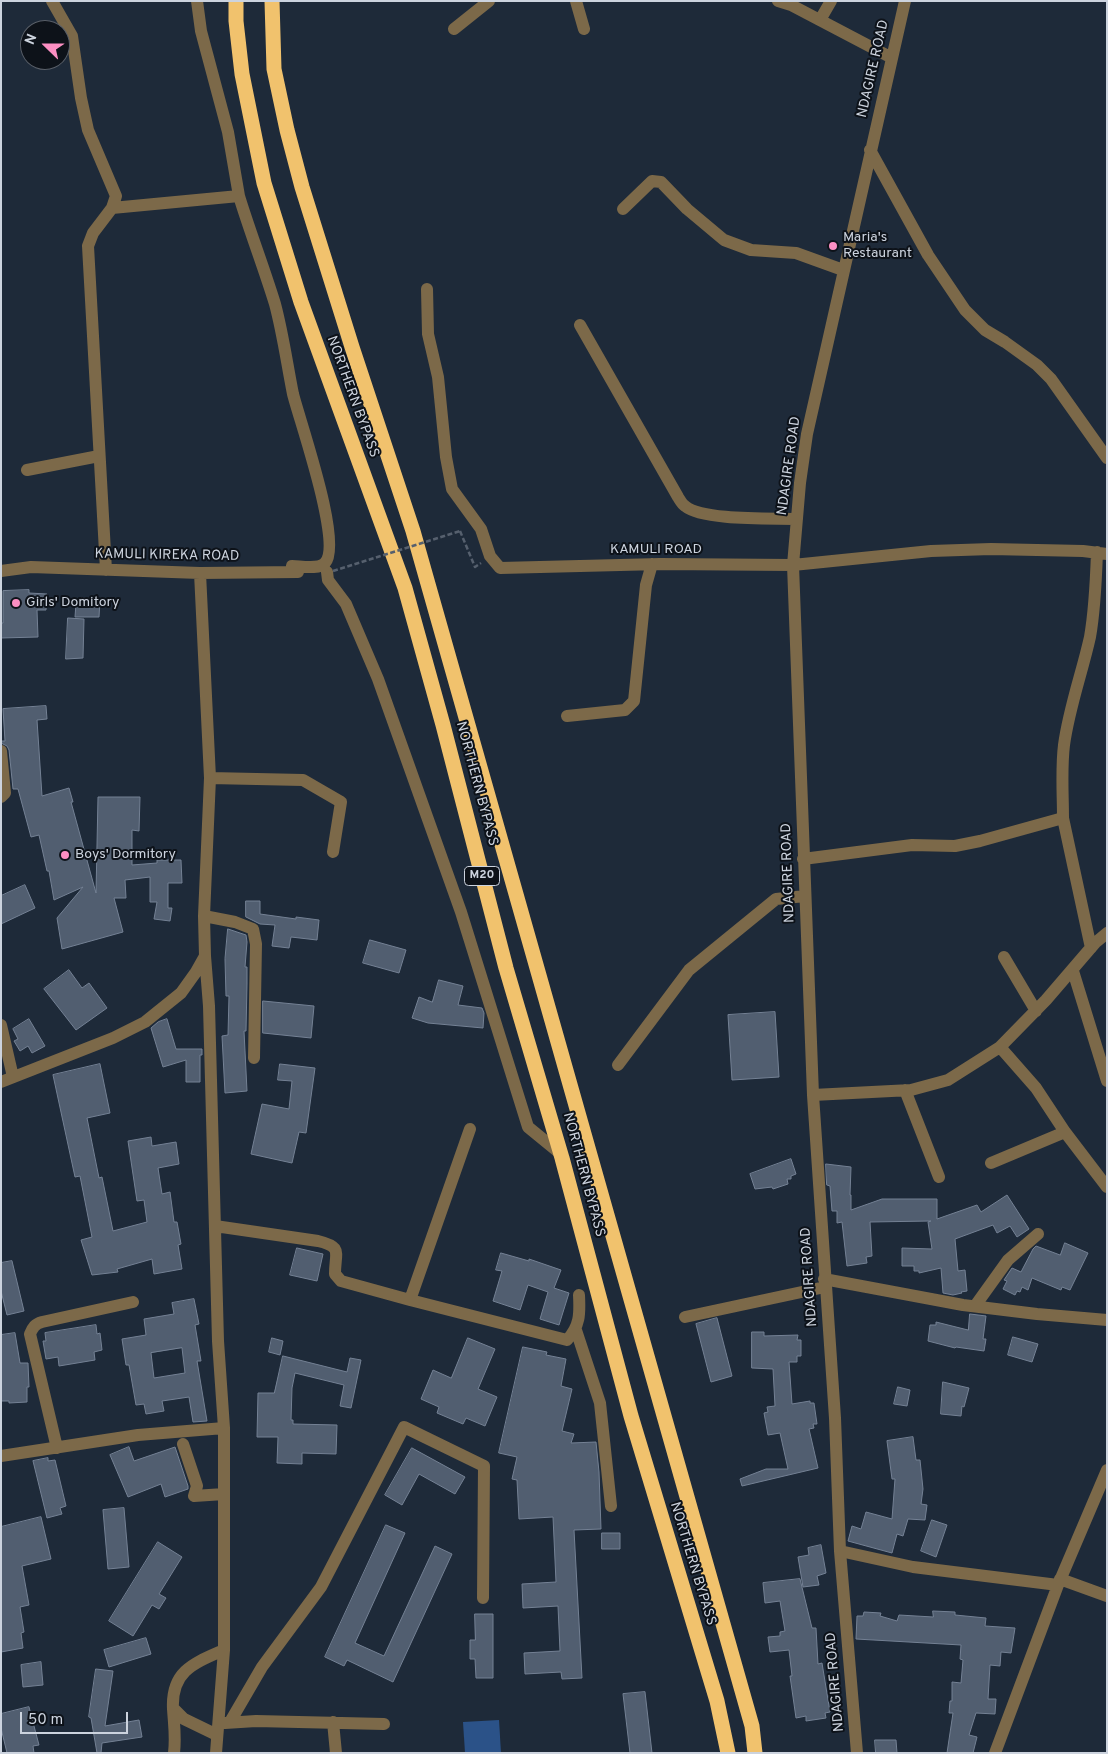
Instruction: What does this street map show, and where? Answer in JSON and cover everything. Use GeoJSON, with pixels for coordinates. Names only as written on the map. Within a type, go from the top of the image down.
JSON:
{"type":"FeatureCollection","features":[{"type":"Feature","properties":{"kind":"highway","name":"NORTHERN BYPASS"},"geometry":{"type":"LineString","coordinates":[[236,1],[236,21],[242,74],[264,183],[301,302],[405,588],[443,725],[506,968],[561,1154],[631,1416],[716,1701],[728,1753]]}},
{"type":"Feature","properties":{"kind":"highway","name":"NORTHERN BYPASS"},"geometry":{"type":"LineString","coordinates":[[272,1],[274,70],[302,187],[416,540],[749,1717],[755,1753]]}},
{"type":"Feature","properties":{"kind":"street"},"geometry":{"type":"LineString","coordinates":[[52,1],[72,36],[81,98],[88,130],[116,196],[112,208],[92,233],[88,246],[106,570]]}},
{"type":"Feature","properties":{"kind":"street"},"geometry":{"type":"LineString","coordinates":[[197,1],[201,31],[228,132],[238,196],[275,305],[294,396],[320,485],[331,544],[330,554],[325,564],[320,566],[292,566],[291,572]]}},
{"type":"Feature","properties":{"kind":"street"},"geometry":{"type":"LineString","coordinates":[[454,28],[489,1]]}},
{"type":"Feature","properties":{"kind":"street"},"geometry":{"type":"LineString","coordinates":[[576,1],[584,29]]}},
{"type":"Feature","properties":{"kind":"street"},"geometry":{"type":"LineString","coordinates":[[778,1],[791,5],[892,58]]}},
{"type":"Feature","properties":{"kind":"street"},"geometry":{"type":"LineString","coordinates":[[820,20],[831,1]]}},
{"type":"Feature","properties":{"kind":"street","name":"NDAGIRE ROAD"},"geometry":{"type":"LineString","coordinates":[[857,1753],[840,1551],[835,1418],[813,1095],[793,565],[807,434],[905,1]]}},
{"type":"Feature","properties":{"kind":"street"},"geometry":{"type":"LineString","coordinates":[[870,150],[928,255],[965,310],[984,330],[1005,342],[1037,365],[1051,379],[1107,458]]}},
{"type":"Feature","properties":{"kind":"street"},"geometry":{"type":"LineString","coordinates":[[623,210],[652,182],[661,182],[687,209],[724,240],[751,250],[796,253],[843,270]]}},
{"type":"Feature","properties":{"kind":"street"},"geometry":{"type":"LineString","coordinates":[[112,208],[238,196]]}},
{"type":"Feature","properties":{"kind":"street"},"geometry":{"type":"LineString","coordinates":[[427,289],[428,334],[438,377],[446,457],[452,489],[481,529],[490,556]]}},
{"type":"Feature","properties":{"kind":"street"},"geometry":{"type":"LineString","coordinates":[[580,326],[678,497],[686,507],[712,516],[797,519]]}},
{"type":"Feature","properties":{"kind":"street"},"geometry":{"type":"LineString","coordinates":[[27,470],[99,456]]}},
{"type":"Feature","properties":{"kind":"street","name":"KAMULI ROAD"},"geometry":{"type":"LineString","coordinates":[[490,556],[500,568],[652,564],[793,565],[931,551],[991,549],[1102,553]]}},
{"type":"Feature","properties":{"kind":"street"},"geometry":{"type":"LineString","coordinates":[[1091,948],[1063,818],[1064,746],[1090,634],[1102,553]]}},
{"type":"Feature","properties":{"kind":"street"},"geometry":{"type":"LineString","coordinates":[[567,716],[625,710],[634,701],[646,586],[652,564]]}},
{"type":"Feature","properties":{"kind":"street","name":"KAMULI KIREKA ROAD"},"geometry":{"type":"LineString","coordinates":[[1,571],[31,567],[200,573],[330,572]]}},
{"type":"Feature","properties":{"kind":"street"},"geometry":{"type":"LineString","coordinates":[[330,572],[328,580],[346,604],[378,679],[461,912],[528,1127],[561,1154]]}},
{"type":"Feature","properties":{"kind":"street"},"geometry":{"type":"LineString","coordinates":[[200,573],[210,778],[204,916],[205,956],[209,1006],[218,1341],[224,1428],[224,1650],[216,1753]]}},
{"type":"Feature","properties":{"kind":"street"},"geometry":{"type":"LineString","coordinates":[[1,751],[5,793],[1,797]]}},
{"type":"Feature","properties":{"kind":"street"},"geometry":{"type":"LineString","coordinates":[[210,778],[303,780],[341,802],[333,852]]}},
{"type":"Feature","properties":{"kind":"street"},"geometry":{"type":"LineString","coordinates":[[803,859],[912,845],[955,846],[1063,818]]}},
{"type":"Feature","properties":{"kind":"street"},"geometry":{"type":"LineString","coordinates":[[618,1065],[689,970],[776,899],[805,896]]}},
{"type":"Feature","properties":{"kind":"street"},"geometry":{"type":"LineString","coordinates":[[204,916],[235,922],[253,929],[256,944],[254,1058]]}},
{"type":"Feature","properties":{"kind":"street"},"geometry":{"type":"LineString","coordinates":[[813,1095],[905,1090],[948,1080],[1000,1047],[1036,1011],[1091,948],[1107,933]]}},
{"type":"Feature","properties":{"kind":"street"},"geometry":{"type":"LineString","coordinates":[[1,1025],[7,1080],[113,1038],[145,1022],[181,993],[205,956]]}},
{"type":"Feature","properties":{"kind":"street"},"geometry":{"type":"LineString","coordinates":[[1004,957],[1036,1011]]}},
{"type":"Feature","properties":{"kind":"street"},"geometry":{"type":"LineString","coordinates":[[1072,971],[1107,1081]]}},
{"type":"Feature","properties":{"kind":"street"},"geometry":{"type":"LineString","coordinates":[[1000,1047],[1036,1088],[1065,1132],[1107,1187]]}},
{"type":"Feature","properties":{"kind":"street"},"geometry":{"type":"LineString","coordinates":[[905,1090],[939,1178]]}},
{"type":"Feature","properties":{"kind":"street"},"geometry":{"type":"LineString","coordinates":[[410,1300],[470,1129]]}},
{"type":"Feature","properties":{"kind":"street"},"geometry":{"type":"LineString","coordinates":[[991,1163],[1065,1132]]}},
{"type":"Feature","properties":{"kind":"street"},"geometry":{"type":"LineString","coordinates":[[214,1226],[318,1240],[329,1244],[335,1247],[337,1251],[335,1274],[341,1281],[567,1340],[576,1330]]}},
{"type":"Feature","properties":{"kind":"street"},"geometry":{"type":"LineString","coordinates":[[975,1306],[1008,1260],[1038,1234]]}},
{"type":"Feature","properties":{"kind":"street"},"geometry":{"type":"LineString","coordinates":[[685,1317],[825,1283],[975,1306],[1107,1320]]}},
{"type":"Feature","properties":{"kind":"street"},"geometry":{"type":"LineString","coordinates":[[579,1295],[580,1309],[576,1330],[600,1403],[611,1506]]}},
{"type":"Feature","properties":{"kind":"street"},"geometry":{"type":"LineString","coordinates":[[57,1448],[30,1334],[32,1328],[35,1324],[42,1322],[133,1302]]}},
{"type":"Feature","properties":{"kind":"street"},"geometry":{"type":"LineString","coordinates":[[217,1730],[230,1722],[262,1667],[321,1587],[404,1427],[484,1466],[483,1598]]}},
{"type":"Feature","properties":{"kind":"street"},"geometry":{"type":"LineString","coordinates":[[1,1456],[138,1435],[224,1428]]}},
{"type":"Feature","properties":{"kind":"street"},"geometry":{"type":"LineString","coordinates":[[182,1444],[197,1486],[194,1496],[224,1494]]}},
{"type":"Feature","properties":{"kind":"street"},"geometry":{"type":"LineString","coordinates":[[996,1753],[1059,1582],[1107,1470]]}},
{"type":"Feature","properties":{"kind":"street"},"geometry":{"type":"LineString","coordinates":[[840,1551],[913,1567],[1059,1582],[1107,1596]]}},
{"type":"Feature","properties":{"kind":"street"},"geometry":{"type":"LineString","coordinates":[[174,1753],[176,1739],[173,1708],[174,1687],[182,1673],[194,1663],[224,1650]]}},
{"type":"Feature","properties":{"kind":"street"},"geometry":{"type":"LineString","coordinates":[[173,1708],[184,1719],[217,1730]]}},
{"type":"Feature","properties":{"kind":"street"},"geometry":{"type":"LineString","coordinates":[[230,1722],[384,1724]]}},
{"type":"Feature","properties":{"kind":"street"},"geometry":{"type":"LineString","coordinates":[[333,1722],[336,1753]]}},
{"type":"Feature","properties":{"kind":"path"},"geometry":{"type":"LineString","coordinates":[[330,572],[460,531],[475,567],[490,556]]}},
{"type":"Feature","properties":{"kind":"shaded area"},"geometry":{"type":"Polygon","coordinates":[[[499,1720],[501,1753],[465,1753],[463,1722],[499,1720]]]}},
{"type":"Feature","properties":{"kind":"building"},"geometry":{"type":"Polygon","coordinates":[[[29,590],[29,593],[47,594],[46,610],[37,610],[38,637],[1,638],[3,591],[29,590]]]}},
{"type":"Feature","properties":{"kind":"building"},"geometry":{"type":"Polygon","coordinates":[[[81,598],[100,599],[99,617],[75,617],[76,603],[81,603],[81,598]]]}},
{"type":"Feature","properties":{"kind":"building"},"geometry":{"type":"Polygon","coordinates":[[[68,618],[84,619],[83,658],[66,659],[68,618]]]}},
{"type":"Feature","properties":{"kind":"building"},"geometry":{"type":"Polygon","coordinates":[[[46,706],[47,719],[37,720],[42,796],[69,788],[73,802],[71,802],[96,893],[98,797],[140,797],[139,831],[132,830],[132,865],[157,863],[157,860],[181,860],[182,883],[168,883],[168,908],[172,908],[170,921],[154,919],[157,902],[150,902],[150,877],[125,880],[126,898],[114,898],[123,932],[62,949],[57,918],[83,887],[54,900],[49,871],[47,871],[39,835],[31,837],[18,789],[13,789],[9,750],[7,746],[1,743],[1,741],[5,741],[3,709],[46,706]]]}},
{"type":"Feature","properties":{"kind":"building"},"geometry":{"type":"Polygon","coordinates":[[[25,885],[35,908],[1,924],[1,896],[25,885]]]}},
{"type":"Feature","properties":{"kind":"building"},"geometry":{"type":"Polygon","coordinates":[[[246,901],[260,901],[260,914],[319,920],[317,940],[291,937],[289,948],[272,946],[275,925],[260,924],[246,917],[246,901]]]}},
{"type":"Feature","properties":{"kind":"building"},"geometry":{"type":"Polygon","coordinates":[[[228,929],[246,935],[247,942],[245,967],[247,967],[246,1031],[244,1031],[247,1091],[225,1093],[222,1036],[228,1035],[229,996],[226,996],[225,959],[228,929]]]}},
{"type":"Feature","properties":{"kind":"building"},"geometry":{"type":"Polygon","coordinates":[[[370,940],[406,950],[399,973],[363,963],[370,940]]]}},
{"type":"Feature","properties":{"kind":"building"},"geometry":{"type":"Polygon","coordinates":[[[69,970],[82,988],[89,983],[107,1008],[76,1030],[44,989],[69,970]]]}},
{"type":"Feature","properties":{"kind":"building"},"geometry":{"type":"Polygon","coordinates":[[[439,980],[463,986],[458,1005],[482,1008],[484,1013],[483,1028],[428,1023],[412,1018],[419,997],[432,1002],[439,980]]]}},
{"type":"Feature","properties":{"kind":"building"},"geometry":{"type":"Polygon","coordinates":[[[263,1001],[314,1006],[311,1038],[263,1033],[263,1001]]]}},
{"type":"Feature","properties":{"kind":"building"},"geometry":{"type":"Polygon","coordinates":[[[775,1012],[779,1077],[732,1080],[728,1015],[775,1012]]]}},
{"type":"Feature","properties":{"kind":"building"},"geometry":{"type":"Polygon","coordinates":[[[29,1019],[45,1046],[32,1053],[28,1046],[20,1051],[14,1041],[18,1039],[13,1029],[29,1019]]]}},
{"type":"Feature","properties":{"kind":"building"},"geometry":{"type":"Polygon","coordinates":[[[167,1019],[176,1049],[202,1049],[202,1055],[200,1055],[200,1082],[186,1082],[186,1060],[163,1067],[151,1028],[158,1022],[167,1019]]]}},
{"type":"Feature","properties":{"kind":"building"},"geometry":{"type":"Polygon","coordinates":[[[100,1064],[110,1113],[87,1118],[99,1178],[102,1177],[113,1231],[147,1222],[144,1200],[137,1201],[128,1141],[151,1137],[152,1146],[176,1142],[179,1164],[158,1168],[162,1194],[170,1192],[174,1222],[177,1222],[181,1244],[178,1245],[182,1269],[154,1274],[152,1259],[117,1269],[118,1272],[92,1275],[81,1240],[92,1237],[80,1176],[75,1177],[53,1075],[100,1064]]]}},
{"type":"Feature","properties":{"kind":"building"},"geometry":{"type":"Polygon","coordinates":[[[280,1064],[315,1068],[306,1133],[299,1132],[292,1163],[251,1154],[262,1104],[289,1109],[292,1081],[278,1080],[280,1064]]]}},
{"type":"Feature","properties":{"kind":"building"},"geometry":{"type":"Polygon","coordinates":[[[791,1159],[796,1174],[791,1176],[791,1179],[787,1179],[788,1184],[773,1189],[772,1187],[755,1189],[750,1174],[791,1159]]]}},
{"type":"Feature","properties":{"kind":"building"},"geometry":{"type":"Polygon","coordinates":[[[826,1164],[851,1167],[851,1210],[882,1199],[937,1199],[937,1219],[977,1205],[981,1212],[1007,1195],[1029,1229],[1017,1237],[1010,1226],[997,1233],[993,1225],[955,1239],[958,1271],[965,1270],[967,1291],[953,1295],[943,1293],[941,1268],[919,1273],[919,1271],[914,1271],[914,1266],[902,1266],[902,1248],[932,1249],[928,1222],[931,1221],[870,1222],[872,1256],[866,1257],[867,1263],[847,1266],[842,1222],[837,1223],[837,1211],[832,1211],[830,1186],[827,1185],[826,1164]]]}},
{"type":"Feature","properties":{"kind":"building"},"geometry":{"type":"Polygon","coordinates":[[[1065,1243],[1088,1253],[1070,1290],[1062,1287],[1061,1290],[1032,1278],[1028,1290],[1022,1287],[1020,1292],[1017,1291],[1015,1295],[1003,1289],[1007,1281],[1004,1280],[1012,1268],[1021,1272],[1036,1246],[1060,1255],[1065,1243]]]}},
{"type":"Feature","properties":{"kind":"building"},"geometry":{"type":"Polygon","coordinates":[[[297,1248],[323,1254],[317,1281],[290,1275],[297,1248]]]}},
{"type":"Feature","properties":{"kind":"building"},"geometry":{"type":"Polygon","coordinates":[[[501,1253],[529,1261],[529,1259],[561,1270],[554,1288],[569,1293],[559,1325],[540,1319],[548,1292],[528,1285],[520,1310],[493,1301],[502,1271],[496,1270],[501,1253]]]}},
{"type":"Feature","properties":{"kind":"building"},"geometry":{"type":"Polygon","coordinates":[[[12,1261],[24,1311],[7,1315],[1,1291],[1,1263],[12,1261]]]}},
{"type":"Feature","properties":{"kind":"building"},"geometry":{"type":"Polygon","coordinates":[[[194,1299],[199,1324],[195,1325],[201,1361],[197,1361],[207,1421],[193,1422],[189,1397],[162,1401],[164,1411],[146,1414],[144,1404],[136,1405],[122,1339],[146,1335],[144,1319],[174,1314],[172,1303],[194,1299]],[[182,1348],[151,1353],[154,1378],[185,1373],[182,1348]]]}},
{"type":"Feature","properties":{"kind":"building"},"geometry":{"type":"Polygon","coordinates":[[[970,1314],[986,1316],[983,1339],[986,1339],[984,1351],[955,1348],[928,1341],[930,1325],[936,1325],[936,1322],[968,1330],[970,1314]]]}},
{"type":"Feature","properties":{"kind":"building"},"geometry":{"type":"Polygon","coordinates":[[[717,1318],[732,1376],[711,1382],[696,1324],[717,1318]]]}},
{"type":"Feature","properties":{"kind":"building"},"geometry":{"type":"Polygon","coordinates":[[[96,1325],[97,1334],[100,1333],[102,1350],[94,1352],[95,1360],[59,1366],[58,1357],[46,1359],[43,1341],[46,1341],[45,1333],[96,1325]]]}},
{"type":"Feature","properties":{"kind":"building"},"geometry":{"type":"Polygon","coordinates":[[[752,1332],[764,1332],[764,1336],[798,1335],[797,1340],[801,1340],[801,1356],[797,1356],[797,1362],[789,1362],[792,1404],[810,1401],[810,1403],[814,1403],[817,1424],[813,1424],[814,1428],[809,1429],[818,1468],[742,1486],[740,1479],[766,1469],[788,1469],[780,1433],[768,1435],[764,1413],[768,1412],[767,1407],[775,1406],[773,1369],[752,1368],[752,1332]]]}},
{"type":"Feature","properties":{"kind":"building"},"geometry":{"type":"Polygon","coordinates":[[[15,1333],[20,1363],[28,1363],[29,1387],[27,1387],[27,1402],[9,1403],[9,1401],[1,1401],[1,1335],[15,1333]]]}},
{"type":"Feature","properties":{"kind":"building"},"geometry":{"type":"Polygon","coordinates":[[[1013,1337],[1038,1344],[1032,1362],[1008,1355],[1013,1337]]]}},
{"type":"Feature","properties":{"kind":"building"},"geometry":{"type":"Polygon","coordinates":[[[272,1338],[283,1341],[280,1355],[269,1352],[272,1338]]]}},
{"type":"Feature","properties":{"kind":"building"},"geometry":{"type":"Polygon","coordinates":[[[468,1338],[495,1349],[478,1389],[497,1397],[485,1426],[466,1418],[463,1424],[437,1413],[439,1407],[421,1399],[433,1370],[451,1378],[468,1338]]]}},
{"type":"Feature","properties":{"kind":"building"},"geometry":{"type":"Polygon","coordinates":[[[523,1347],[547,1352],[546,1355],[566,1359],[561,1386],[572,1389],[562,1431],[574,1434],[571,1443],[596,1442],[601,1529],[574,1530],[582,1678],[562,1679],[561,1672],[525,1674],[524,1653],[560,1651],[558,1606],[523,1608],[522,1584],[556,1582],[553,1517],[519,1519],[517,1480],[512,1479],[517,1457],[499,1453],[523,1347]]]}},
{"type":"Feature","properties":{"kind":"building"},"geometry":{"type":"Polygon","coordinates":[[[283,1356],[347,1372],[350,1358],[361,1360],[351,1408],[340,1406],[344,1385],[295,1373],[292,1388],[291,1420],[293,1420],[293,1424],[337,1425],[336,1454],[302,1453],[302,1464],[277,1463],[278,1437],[257,1437],[258,1393],[274,1393],[283,1356]]]}},
{"type":"Feature","properties":{"kind":"building"},"geometry":{"type":"Polygon","coordinates":[[[943,1382],[969,1388],[964,1407],[962,1406],[961,1416],[941,1414],[943,1382]]]}},
{"type":"Feature","properties":{"kind":"building"},"geometry":{"type":"Polygon","coordinates":[[[898,1387],[910,1390],[907,1406],[894,1404],[898,1387]]]}},
{"type":"Feature","properties":{"kind":"building"},"geometry":{"type":"Polygon","coordinates":[[[913,1437],[916,1460],[920,1460],[923,1489],[921,1504],[927,1505],[925,1520],[908,1519],[903,1536],[897,1534],[892,1553],[848,1541],[852,1526],[861,1529],[866,1512],[892,1519],[895,1479],[892,1479],[887,1441],[913,1437]]]}},
{"type":"Feature","properties":{"kind":"building"},"geometry":{"type":"Polygon","coordinates":[[[129,1447],[134,1461],[175,1447],[188,1489],[165,1497],[161,1484],[128,1497],[110,1455],[129,1447]]]}},
{"type":"Feature","properties":{"kind":"building"},"geometry":{"type":"Polygon","coordinates":[[[412,1448],[465,1477],[455,1494],[419,1474],[402,1505],[385,1495],[412,1448]]]}},
{"type":"Feature","properties":{"kind":"building"},"geometry":{"type":"Polygon","coordinates":[[[48,1458],[48,1461],[55,1460],[66,1506],[60,1508],[62,1514],[47,1518],[33,1461],[48,1458]]]}},
{"type":"Feature","properties":{"kind":"building"},"geometry":{"type":"Polygon","coordinates":[[[124,1508],[129,1567],[108,1569],[103,1510],[124,1508]]]}},
{"type":"Feature","properties":{"kind":"building"},"geometry":{"type":"Polygon","coordinates":[[[41,1517],[51,1559],[22,1566],[29,1605],[20,1607],[24,1632],[21,1633],[23,1648],[1,1652],[1,1527],[41,1517]]]}},
{"type":"Feature","properties":{"kind":"building"},"geometry":{"type":"Polygon","coordinates":[[[932,1520],[947,1525],[936,1557],[921,1551],[932,1520]]]}},
{"type":"Feature","properties":{"kind":"building"},"geometry":{"type":"Polygon","coordinates":[[[386,1525],[405,1533],[355,1643],[384,1656],[435,1546],[452,1554],[393,1682],[347,1660],[344,1666],[325,1657],[386,1525]]]}},
{"type":"Feature","properties":{"kind":"building"},"geometry":{"type":"Polygon","coordinates":[[[602,1533],[620,1533],[620,1549],[602,1549],[602,1533]]]}},
{"type":"Feature","properties":{"kind":"building"},"geometry":{"type":"Polygon","coordinates":[[[158,1542],[182,1557],[159,1594],[166,1598],[159,1609],[152,1605],[133,1636],[109,1621],[158,1542]]]}},
{"type":"Feature","properties":{"kind":"building"},"geometry":{"type":"Polygon","coordinates":[[[821,1545],[826,1573],[817,1576],[819,1585],[803,1587],[798,1557],[809,1555],[808,1548],[821,1545]]]}},
{"type":"Feature","properties":{"kind":"building"},"geometry":{"type":"Polygon","coordinates":[[[800,1579],[812,1628],[816,1628],[818,1664],[822,1663],[830,1712],[825,1713],[826,1718],[806,1721],[806,1716],[796,1718],[790,1676],[792,1676],[789,1650],[770,1652],[768,1637],[780,1636],[780,1632],[785,1631],[780,1601],[765,1603],[763,1583],[800,1579]]]}},
{"type":"Feature","properties":{"kind":"building"},"geometry":{"type":"Polygon","coordinates":[[[933,1611],[955,1612],[955,1615],[986,1618],[985,1626],[1015,1628],[1011,1653],[1001,1652],[1000,1666],[990,1665],[988,1699],[996,1699],[995,1714],[976,1713],[969,1735],[977,1737],[973,1753],[947,1753],[953,1713],[949,1713],[950,1701],[952,1701],[952,1682],[961,1683],[963,1660],[960,1659],[961,1645],[856,1639],[857,1616],[863,1616],[864,1612],[881,1613],[880,1616],[897,1621],[899,1615],[933,1617],[933,1611]]]}},
{"type":"Feature","properties":{"kind":"building"},"geometry":{"type":"Polygon","coordinates":[[[475,1614],[493,1614],[493,1678],[476,1678],[475,1659],[470,1659],[470,1640],[475,1640],[475,1614]]]}},
{"type":"Feature","properties":{"kind":"building"},"geometry":{"type":"Polygon","coordinates":[[[146,1638],[151,1654],[109,1667],[104,1650],[146,1638]]]}},
{"type":"Feature","properties":{"kind":"building"},"geometry":{"type":"Polygon","coordinates":[[[41,1662],[43,1685],[23,1687],[21,1665],[41,1662]]]}},
{"type":"Feature","properties":{"kind":"building"},"geometry":{"type":"Polygon","coordinates":[[[96,1669],[113,1671],[105,1726],[139,1720],[142,1737],[102,1743],[101,1753],[97,1753],[91,1718],[89,1717],[96,1669]]]}},
{"type":"Feature","properties":{"kind":"building"},"geometry":{"type":"Polygon","coordinates":[[[645,1692],[652,1753],[630,1753],[623,1694],[645,1692]]]}},
{"type":"Feature","properties":{"kind":"building"},"geometry":{"type":"Polygon","coordinates":[[[29,1707],[39,1745],[33,1746],[34,1753],[7,1753],[1,1728],[1,1714],[29,1707]]]}},
{"type":"Feature","properties":{"kind":"building"},"geometry":{"type":"Polygon","coordinates":[[[875,1740],[896,1740],[897,1753],[876,1753],[875,1740]]]}},
{"type":"Feature","properties":{"kind":"place","name":"Maria's Restaurant"},"geometry":{"type":"Point","coordinates":[833,246]}},
{"type":"Feature","properties":{"kind":"place","name":"Girls' Domitory"},"geometry":{"type":"Point","coordinates":[16,603]}},
{"type":"Feature","properties":{"kind":"place","name":"Boys' Dormitory"},"geometry":{"type":"Point","coordinates":[65,855]}}]}
